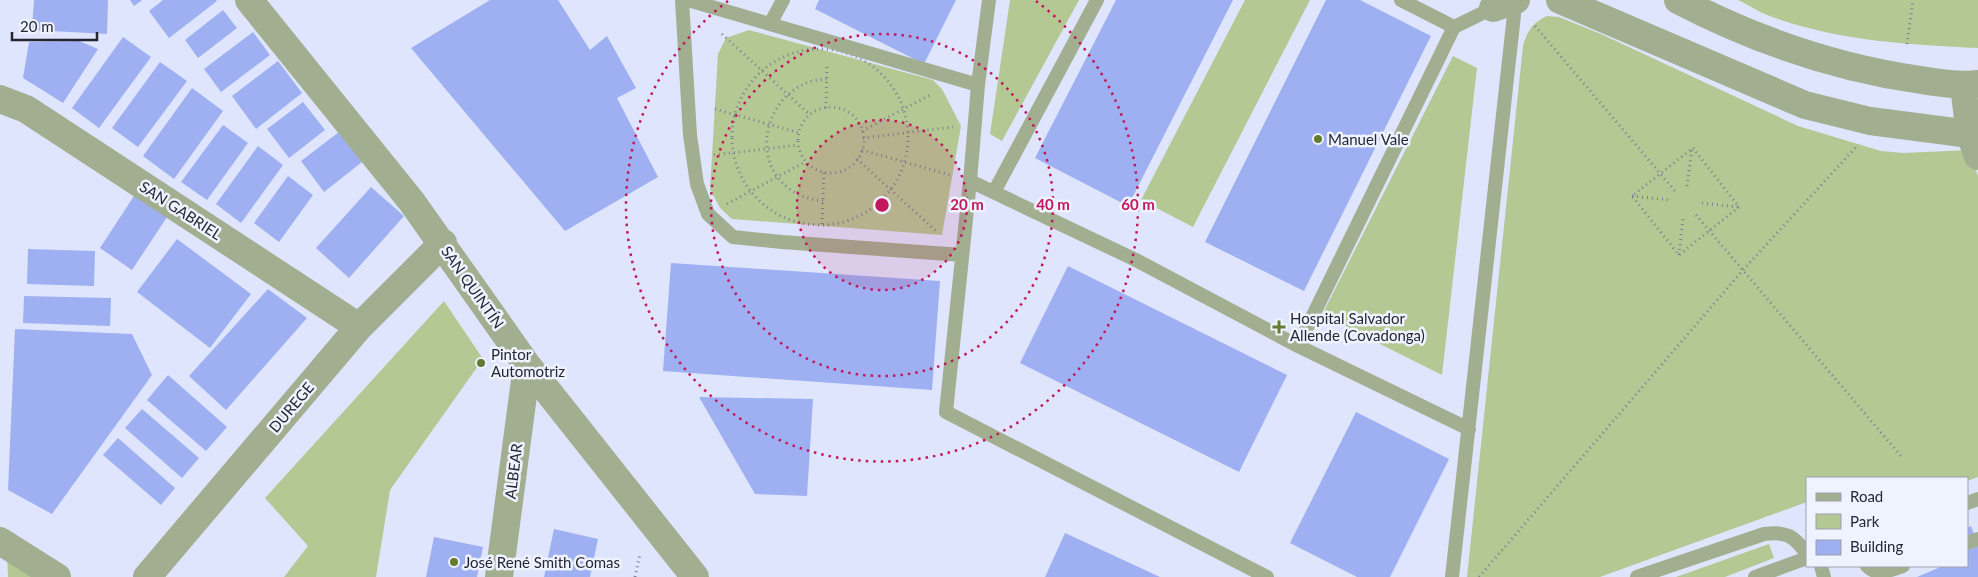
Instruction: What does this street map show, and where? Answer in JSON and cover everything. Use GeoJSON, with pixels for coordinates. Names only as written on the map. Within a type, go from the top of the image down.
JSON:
{"type":"FeatureCollection","features":[{"type":"Feature","properties":{"kind":"street","name":"SAN QUINTÍN"},"geometry":{"type":"LineString","coordinates":[[249,0],[412,202],[443,243],[527,365],[695,577]]}},
{"type":"Feature","properties":{"kind":"street"},"geometry":{"type":"LineString","coordinates":[[1560,0],[1805,105],[1870,121],[1975,141],[1971,85],[1898,77],[1822,58],[1764,38],[1678,0]]}},
{"type":"Feature","properties":{"kind":"street","name":"SAN GABRIEL"},"geometry":{"type":"LineString","coordinates":[[0,99],[26,108],[359,327]]}},
{"type":"Feature","properties":{"kind":"street","name":"DUREGE"},"geometry":{"type":"LineString","coordinates":[[147,577],[359,327],[443,243]]}},
{"type":"Feature","properties":{"kind":"street","name":"ALBEAR"},"geometry":{"type":"LineString","coordinates":[[499,577],[527,365]]}},
{"type":"Feature","properties":{"kind":"street"},"geometry":{"type":"LineString","coordinates":[[0,541],[57,577]]}},
{"type":"Feature","properties":{"kind":"lane"},"geometry":{"type":"LineString","coordinates":[[682,0],[690,135],[697,184],[708,214],[733,237],[962,255]]}},
{"type":"Feature","properties":{"kind":"lane"},"geometry":{"type":"LineString","coordinates":[[688,0],[770,24],[828,46],[978,85]]}},
{"type":"Feature","properties":{"kind":"lane"},"geometry":{"type":"LineString","coordinates":[[770,24],[783,0]]}},
{"type":"Feature","properties":{"kind":"lane"},"geometry":{"type":"LineString","coordinates":[[989,0],[978,85],[946,412],[1267,577]]}},
{"type":"Feature","properties":{"kind":"lane"},"geometry":{"type":"LineString","coordinates":[[994,192],[1097,0]]}},
{"type":"Feature","properties":{"kind":"lane"},"geometry":{"type":"LineString","coordinates":[[1402,0],[1454,28]]}},
{"type":"Feature","properties":{"kind":"lane"},"geometry":{"type":"LineString","coordinates":[[1298,346],[1454,28],[1505,2],[1514,15],[1452,577]]}},
{"type":"Feature","properties":{"kind":"lane"},"geometry":{"type":"LineString","coordinates":[[970,181],[1136,260],[1298,346],[1469,430]]}},
{"type":"Feature","properties":{"kind":"lane"},"geometry":{"type":"LineString","coordinates":[[1637,577],[1771,533],[1778,532],[1790,536],[1799,543],[1806,553]]}},
{"type":"Feature","properties":{"kind":"lane"},"geometry":{"type":"LineString","coordinates":[[1755,577],[1806,558]]}},
{"type":"Feature","properties":{"kind":"lane"},"geometry":{"type":"LineString","coordinates":[[1868,567],[1872,570],[1883,572],[1900,567]]}},
{"type":"Feature","properties":{"kind":"path"},"geometry":{"type":"LineString","coordinates":[[1907,44],[1913,0]]}},
{"type":"Feature","properties":{"kind":"path"},"geometry":{"type":"LineString","coordinates":[[1505,2],[1675,190]]}},
{"type":"Feature","properties":{"kind":"path"},"geometry":{"type":"LineString","coordinates":[[719,32],[810,114]]}},
{"type":"Feature","properties":{"kind":"path"},"geometry":{"type":"LineString","coordinates":[[828,46],[869,63],[890,80],[905,108],[910,132],[906,163],[891,189],[875,207],[850,221],[822,227],[792,221],[766,207],[745,184],[733,152],[732,126],[741,96],[761,70],[784,54],[828,46]]}},
{"type":"Feature","properties":{"kind":"path"},"geometry":{"type":"LineString","coordinates":[[826,108],[827,61]]}},
{"type":"Feature","properties":{"kind":"path"},"geometry":{"type":"LineString","coordinates":[[823,202],[804,197],[787,187],[774,170],[767,149],[769,124],[774,110],[787,94],[805,83],[827,79]]}},
{"type":"Feature","properties":{"kind":"path"},"geometry":{"type":"LineString","coordinates":[[862,131],[935,93]]}},
{"type":"Feature","properties":{"kind":"path"},"geometry":{"type":"LineString","coordinates":[[840,108],[858,121],[863,138],[862,150],[855,163],[845,170],[835,173],[824,173],[814,169],[805,162],[800,154],[798,145],[799,133],[802,123],[810,114],[819,109],[840,108]]}},
{"type":"Feature","properties":{"kind":"path"},"geometry":{"type":"LineString","coordinates":[[714,110],[799,133]]}},
{"type":"Feature","properties":{"kind":"path"},"geometry":{"type":"LineString","coordinates":[[863,138],[962,126]]}},
{"type":"Feature","properties":{"kind":"path"},"geometry":{"type":"LineString","coordinates":[[1479,577],[1743,270],[1859,144]]}},
{"type":"Feature","properties":{"kind":"path"},"geometry":{"type":"LineString","coordinates":[[712,155],[798,145]]}},
{"type":"Feature","properties":{"kind":"path"},"geometry":{"type":"LineString","coordinates":[[1632,196],[1692,148]]}},
{"type":"Feature","properties":{"kind":"path"},"geometry":{"type":"LineString","coordinates":[[1687,186],[1692,148]]}},
{"type":"Feature","properties":{"kind":"path"},"geometry":{"type":"LineString","coordinates":[[1692,148],[1739,207]]}},
{"type":"Feature","properties":{"kind":"path"},"geometry":{"type":"LineString","coordinates":[[862,150],[970,181]]}},
{"type":"Feature","properties":{"kind":"path"},"geometry":{"type":"LineString","coordinates":[[857,159],[962,255]]}},
{"type":"Feature","properties":{"kind":"path"},"geometry":{"type":"LineString","coordinates":[[708,214],[805,162]]}},
{"type":"Feature","properties":{"kind":"path"},"geometry":{"type":"LineString","coordinates":[[822,227],[824,173]]}},
{"type":"Feature","properties":{"kind":"path"},"geometry":{"type":"LineString","coordinates":[[1632,196],[1670,200]]}},
{"type":"Feature","properties":{"kind":"path"},"geometry":{"type":"LineString","coordinates":[[1632,196],[1679,255]]}},
{"type":"Feature","properties":{"kind":"path"},"geometry":{"type":"LineString","coordinates":[[1702,203],[1739,207]]}},
{"type":"Feature","properties":{"kind":"path"},"geometry":{"type":"LineString","coordinates":[[1679,255],[1739,207]]}},
{"type":"Feature","properties":{"kind":"path"},"geometry":{"type":"LineString","coordinates":[[1696,215],[1901,456]]}},
{"type":"Feature","properties":{"kind":"path"},"geometry":{"type":"LineString","coordinates":[[1679,255],[1683,218]]}},
{"type":"Feature","properties":{"kind":"green space"},"geometry":{"type":"Polygon","coordinates":[[[1010,0],[1079,0],[1002,141],[990,134],[1010,0]]]}},
{"type":"Feature","properties":{"kind":"green space"},"geometry":{"type":"Polygon","coordinates":[[[1245,0],[1310,0],[1193,227],[1141,200],[1245,0]]]}},
{"type":"Feature","properties":{"kind":"green space"},"geometry":{"type":"Polygon","coordinates":[[[1738,0],[1978,0],[1978,48],[1901,43],[1825,32],[1770,16],[1738,0]]]}},
{"type":"Feature","properties":{"kind":"green space"},"geometry":{"type":"Polygon","coordinates":[[[1547,16],[1559,17],[1601,34],[1798,126],[1881,151],[1903,153],[1969,150],[1978,176],[1978,477],[1968,481],[1968,477],[1806,477],[1806,502],[1600,577],[1467,577],[1523,46],[1526,36],[1538,21],[1547,16]]]}},
{"type":"Feature","properties":{"kind":"green space"},"geometry":{"type":"Polygon","coordinates":[[[749,30],[933,80],[942,89],[961,126],[942,235],[732,219],[720,208],[710,189],[718,54],[726,38],[749,30]]]}},
{"type":"Feature","properties":{"kind":"green space"},"geometry":{"type":"Polygon","coordinates":[[[1453,56],[1477,68],[1442,375],[1322,315],[1453,56]]]}},
{"type":"Feature","properties":{"kind":"green space"},"geometry":{"type":"Polygon","coordinates":[[[444,301],[483,359],[390,490],[376,577],[284,577],[308,546],[265,498],[444,301]]]}},
{"type":"Feature","properties":{"kind":"green space"},"geometry":{"type":"Polygon","coordinates":[[[1769,544],[1774,558],[1725,577],[1676,577],[1769,544]]]}},
{"type":"Feature","properties":{"kind":"green space"},"geometry":{"type":"Polygon","coordinates":[[[7,554],[42,577],[8,577],[7,554]]]}},
{"type":"Feature","properties":{"kind":"building"},"geometry":{"type":"Polygon","coordinates":[[[34,0],[108,0],[107,34],[32,30],[34,0]]]}},
{"type":"Feature","properties":{"kind":"building"},"geometry":{"type":"Polygon","coordinates":[[[130,0],[142,0],[134,6],[130,0]]]}},
{"type":"Feature","properties":{"kind":"building"},"geometry":{"type":"Polygon","coordinates":[[[163,0],[217,1],[169,38],[149,11],[163,0]]]}},
{"type":"Feature","properties":{"kind":"building"},"geometry":{"type":"Polygon","coordinates":[[[490,0],[558,0],[590,50],[607,36],[636,88],[617,98],[658,177],[565,231],[411,48],[490,0]]]}},
{"type":"Feature","properties":{"kind":"building"},"geometry":{"type":"Polygon","coordinates":[[[819,0],[956,0],[924,64],[815,9],[819,0]]]}},
{"type":"Feature","properties":{"kind":"building"},"geometry":{"type":"Polygon","coordinates":[[[1116,0],[1233,0],[1128,206],[1035,158],[1116,0]]]}},
{"type":"Feature","properties":{"kind":"building","name":"Manuel Vale"},"geometry":{"type":"Polygon","coordinates":[[[1326,0],[1360,0],[1431,36],[1304,291],[1205,242],[1326,0]]]}},
{"type":"Feature","properties":{"kind":"building"},"geometry":{"type":"Polygon","coordinates":[[[223,10],[237,28],[198,58],[185,40],[223,10]]]}},
{"type":"Feature","properties":{"kind":"building"},"geometry":{"type":"Polygon","coordinates":[[[253,32],[270,55],[221,92],[204,69],[253,32]]]}},
{"type":"Feature","properties":{"kind":"building"},"geometry":{"type":"Polygon","coordinates":[[[123,37],[151,57],[99,128],[72,108],[123,37]]]}},
{"type":"Feature","properties":{"kind":"building"},"geometry":{"type":"Polygon","coordinates":[[[79,41],[98,49],[63,103],[23,78],[29,42],[79,41]]]}},
{"type":"Feature","properties":{"kind":"building"},"geometry":{"type":"Polygon","coordinates":[[[278,61],[302,93],[256,129],[232,96],[278,61]]]}},
{"type":"Feature","properties":{"kind":"building"},"geometry":{"type":"Polygon","coordinates":[[[160,62],[187,81],[138,147],[112,128],[160,62]]]}},
{"type":"Feature","properties":{"kind":"building"},"geometry":{"type":"Polygon","coordinates":[[[192,88],[223,111],[174,179],[143,156],[192,88]]]}},
{"type":"Feature","properties":{"kind":"building"},"geometry":{"type":"Polygon","coordinates":[[[303,102],[325,130],[289,158],[267,129],[303,102]]]}},
{"type":"Feature","properties":{"kind":"building"},"geometry":{"type":"Polygon","coordinates":[[[223,125],[248,143],[207,200],[181,182],[223,125]]]}},
{"type":"Feature","properties":{"kind":"building"},"geometry":{"type":"Polygon","coordinates":[[[339,132],[362,162],[324,192],[301,161],[339,132]]]}},
{"type":"Feature","properties":{"kind":"building"},"geometry":{"type":"Polygon","coordinates":[[[258,146],[283,165],[241,223],[216,204],[258,146]]]}},
{"type":"Feature","properties":{"kind":"building"},"geometry":{"type":"Polygon","coordinates":[[[288,176],[313,195],[279,242],[254,223],[288,176]]]}},
{"type":"Feature","properties":{"kind":"building"},"geometry":{"type":"Polygon","coordinates":[[[371,187],[404,216],[349,278],[316,248],[371,187]]]}},
{"type":"Feature","properties":{"kind":"building"},"geometry":{"type":"Polygon","coordinates":[[[134,196],[167,217],[132,270],[100,248],[134,196]]]}},
{"type":"Feature","properties":{"kind":"building"},"geometry":{"type":"Polygon","coordinates":[[[177,239],[251,294],[210,348],[137,292],[177,239]]]}},
{"type":"Feature","properties":{"kind":"building"},"geometry":{"type":"Polygon","coordinates":[[[28,249],[95,251],[94,286],[27,284],[28,249]]]}},
{"type":"Feature","properties":{"kind":"building"},"geometry":{"type":"Polygon","coordinates":[[[671,263],[940,281],[932,390],[663,371],[671,263]]]}},
{"type":"Feature","properties":{"kind":"building"},"geometry":{"type":"Polygon","coordinates":[[[1068,266],[1287,375],[1239,472],[1020,363],[1068,266]]]}},
{"type":"Feature","properties":{"kind":"building"},"geometry":{"type":"Polygon","coordinates":[[[268,289],[307,318],[226,410],[189,376],[268,289]]]}},
{"type":"Feature","properties":{"kind":"building"},"geometry":{"type":"Polygon","coordinates":[[[24,296],[111,298],[110,326],[23,323],[24,296]]]}},
{"type":"Feature","properties":{"kind":"building"},"geometry":{"type":"Polygon","coordinates":[[[15,329],[132,334],[152,375],[52,514],[8,490],[15,329]]]}},
{"type":"Feature","properties":{"kind":"building"},"geometry":{"type":"Polygon","coordinates":[[[168,375],[227,427],[206,451],[147,400],[168,375]]]}},
{"type":"Feature","properties":{"kind":"building"},"geometry":{"type":"Polygon","coordinates":[[[699,397],[813,399],[807,496],[755,494],[699,397]]]}},
{"type":"Feature","properties":{"kind":"building"},"geometry":{"type":"Polygon","coordinates":[[[142,409],[199,458],[182,478],[125,428],[142,409]]]}},
{"type":"Feature","properties":{"kind":"building"},"geometry":{"type":"Polygon","coordinates":[[[1356,412],[1449,459],[1390,577],[1357,577],[1290,543],[1356,412]]]}},
{"type":"Feature","properties":{"kind":"building"},"geometry":{"type":"Polygon","coordinates":[[[118,438],[175,488],[161,505],[103,455],[118,438]]]}},
{"type":"Feature","properties":{"kind":"building"},"geometry":{"type":"Polygon","coordinates":[[[1971,526],[1978,544],[1978,577],[1917,577],[1941,567],[1968,567],[1968,528],[1971,526]]]}},
{"type":"Feature","properties":{"kind":"building"},"geometry":{"type":"Polygon","coordinates":[[[554,529],[598,539],[590,577],[544,577],[554,529]]]}},
{"type":"Feature","properties":{"kind":"building"},"geometry":{"type":"Polygon","coordinates":[[[1065,533],[1160,577],[1045,577],[1065,533]]]}},
{"type":"Feature","properties":{"kind":"building","name":"José René Smith Comas"},"geometry":{"type":"Polygon","coordinates":[[[434,537],[483,547],[477,577],[426,577],[434,537]]]}},
{"type":"Feature","properties":{"kind":"place","name":"Manuel Vale"},"geometry":{"type":"Point","coordinates":[1318,139]}},
{"type":"Feature","properties":{"kind":"place","name":"Hospital Salvador Allende (Covadonga)"},"geometry":{"type":"Point","coordinates":[1279,327]}},
{"type":"Feature","properties":{"kind":"place","name":"Pintor Automotriz"},"geometry":{"type":"Point","coordinates":[481,363]}},
{"type":"Feature","properties":{"kind":"place","name":"José René Smith Comas"},"geometry":{"type":"Point","coordinates":[454,562]}}]}
